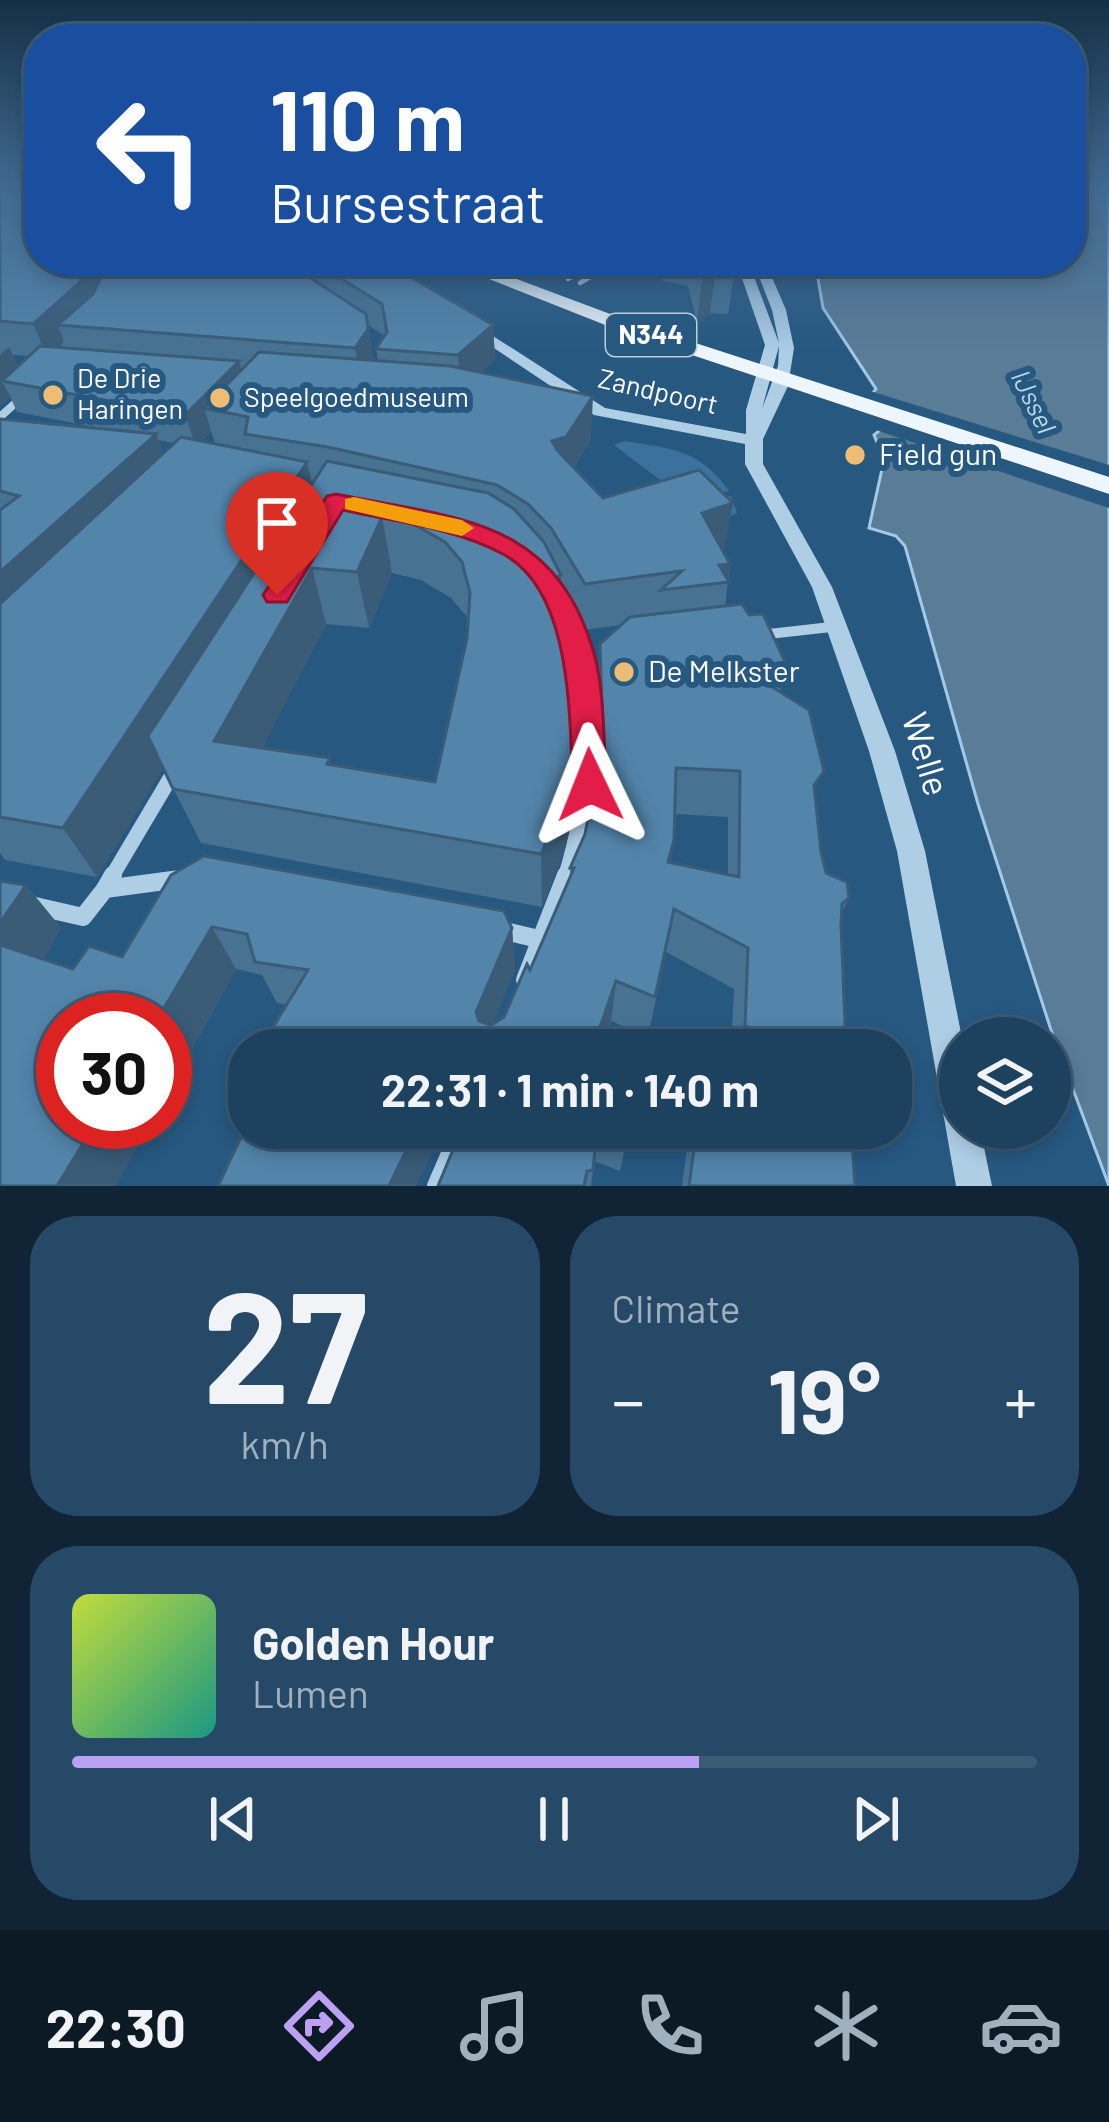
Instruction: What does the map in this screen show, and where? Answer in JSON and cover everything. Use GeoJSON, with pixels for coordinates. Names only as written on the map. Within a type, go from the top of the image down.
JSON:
{"type":"FeatureCollection","features":[{"type":"Feature","properties":{"kind":"main road","name":"N344"},"geometry":{"type":"LineString","coordinates":[[495,276],[850,403],[1109,486]]}},
{"type":"Feature","properties":{"kind":"street"},"geometry":{"type":"LineString","coordinates":[[754,276],[787,328],[776,402],[754,441]]}},
{"type":"Feature","properties":{"kind":"street"},"geometry":{"type":"LineString","coordinates":[[463,323],[560,387]]}},
{"type":"Feature","properties":{"kind":"street","name":"Zandpoort"},"geometry":{"type":"LineString","coordinates":[[540,394],[560,387],[600,412],[754,441]]}},
{"type":"Feature","properties":{"kind":"street"},"geometry":{"type":"LineString","coordinates":[[0,417],[30,389]]}},
{"type":"Feature","properties":{"kind":"street","name":"Welle"},"geometry":{"type":"LineString","coordinates":[[754,441],[754,464],[840,626],[911,851],[942,1017]]}},
{"type":"Feature","properties":{"kind":"street"},"geometry":{"type":"LineString","coordinates":[[519,995],[582,833],[590,785],[580,658],[546,584]]}},
{"type":"Feature","properties":{"kind":"street"},"geometry":{"type":"LineString","coordinates":[[747,637],[840,626]]}},
{"type":"Feature","properties":{"kind":"street"},"geometry":{"type":"LineString","coordinates":[[580,658],[604,655]]}},
{"type":"Feature","properties":{"kind":"street"},"geometry":{"type":"LineString","coordinates":[[0,898],[82,917],[105,889],[184,754]]}},
{"type":"Feature","properties":{"kind":"street"},"geometry":{"type":"LineString","coordinates":[[105,889],[191,878]]}},
{"type":"Feature","properties":{"kind":"street"},"geometry":{"type":"LineString","coordinates":[[478,926],[543,940]]}},
{"type":"Feature","properties":{"kind":"street"},"geometry":{"type":"LineString","coordinates":[[436,1186],[452,1149]]}},
{"type":"Feature","properties":{"kind":"street"},"geometry":{"type":"LineString","coordinates":[[967,1149],[974,1186]]}},
{"type":"Feature","properties":{"kind":"lane"},"geometry":{"type":"LineString","coordinates":[[568,279],[573,276]]}},
{"type":"Feature","properties":{"kind":"lane"},"geometry":{"type":"LineString","coordinates":[[580,284],[593,276]]}},
{"type":"Feature","properties":{"kind":"shaded area"},"geometry":{"type":"Polygon","coordinates":[[[624,441],[671,449],[696,459],[729,491],[719,493],[731,496],[737,513],[717,523],[614,445],[624,441]]]}},
{"type":"Feature","properties":{"kind":"water","name":"IJssel"},"geometry":{"type":"Polygon","coordinates":[[[1086,241],[1109,241],[1109,1186],[1071,1084],[1071,1017],[1047,1017],[978,804],[905,546],[896,536],[869,528],[884,460],[874,435],[880,430],[872,410],[863,405],[876,389],[823,308],[818,276],[1086,276],[1086,241]]]}},
{"type":"Feature","properties":{"kind":"pier"},"geometry":{"type":"Polygon","coordinates":[[[867,390],[1109,465],[1109,508],[858,424],[863,412],[857,404],[867,390]]]}},
{"type":"Feature","properties":{"kind":"building"},"geometry":{"type":"Polygon","coordinates":[[[0,241],[24,241],[24,276],[81,276],[33,324],[0,321],[0,241]]]}},
{"type":"Feature","properties":{"kind":"building"},"geometry":{"type":"Polygon","coordinates":[[[102,276],[307,276],[366,314],[368,329],[355,348],[58,325],[93,294],[102,276]]]}},
{"type":"Feature","properties":{"kind":"building"},"geometry":{"type":"Polygon","coordinates":[[[337,276],[409,276],[493,325],[458,355],[376,349],[387,332],[382,304],[337,276]]]}},
{"type":"Feature","properties":{"kind":"building"},"geometry":{"type":"Polygon","coordinates":[[[40,346],[239,361],[185,415],[2,381],[40,346]]]}},
{"type":"Feature","properties":{"kind":"building"},"geometry":{"type":"Polygon","coordinates":[[[259,352],[450,366],[593,396],[566,437],[552,441],[557,450],[603,498],[699,470],[733,503],[702,513],[730,564],[719,565],[729,582],[661,590],[682,571],[585,584],[551,528],[528,504],[497,485],[328,447],[245,434],[248,417],[204,408],[259,352]]]}},
{"type":"Feature","properties":{"kind":"building"},"geometry":{"type":"Polygon","coordinates":[[[0,419],[156,434],[0,572],[0,510],[19,496],[0,491],[0,419]]]}},
{"type":"Feature","properties":{"kind":"building"},"geometry":{"type":"Polygon","coordinates":[[[181,437],[307,462],[63,828],[0,817],[0,604],[181,437]]]}},
{"type":"Feature","properties":{"kind":"building"},"geometry":{"type":"Polygon","coordinates":[[[327,461],[488,493],[514,509],[544,542],[561,575],[553,578],[560,590],[569,663],[577,656],[579,700],[567,791],[541,854],[173,789],[148,736],[327,461]],[[382,517],[357,572],[312,568],[214,741],[330,758],[327,764],[435,782],[467,638],[470,593],[462,562],[445,542],[413,524],[382,517]]]}},
{"type":"Feature","properties":{"kind":"building"},"geometry":{"type":"Polygon","coordinates":[[[742,604],[749,615],[763,614],[787,666],[742,668],[809,710],[824,771],[814,785],[821,852],[826,873],[847,882],[849,898],[842,904],[841,925],[845,1029],[745,1026],[748,948],[674,909],[655,997],[616,981],[599,1029],[272,1029],[308,970],[255,962],[247,934],[212,927],[173,993],[36,993],[36,1149],[80,1149],[57,1186],[0,1186],[0,945],[73,969],[89,946],[122,957],[171,875],[204,856],[504,911],[512,928],[476,1012],[479,1021],[491,1025],[504,1017],[527,964],[530,970],[585,834],[603,742],[600,644],[630,617],[742,604]],[[676,768],[674,840],[668,862],[739,877],[740,771],[676,768]]]}},
{"type":"Feature","properties":{"kind":"building"},"geometry":{"type":"Polygon","coordinates":[[[0,881],[26,885],[0,923],[0,881]]]}},
{"type":"Feature","properties":{"kind":"building"},"geometry":{"type":"Polygon","coordinates":[[[235,1149],[407,1149],[389,1186],[218,1186],[235,1149]]]}},
{"type":"Feature","properties":{"kind":"building"},"geometry":{"type":"Polygon","coordinates":[[[453,1149],[595,1149],[593,1170],[587,1171],[584,1186],[438,1186],[453,1149]]]}},
{"type":"Feature","properties":{"kind":"building"},"geometry":{"type":"Polygon","coordinates":[[[694,1149],[852,1149],[855,1186],[689,1186],[694,1149]]]}},
{"type":"Feature","properties":{"kind":"slow traffic"},"geometry":{"type":"LineString","coordinates":[[354,504],[462,528]]}},
{"type":"Feature","properties":{"kind":"place","name":"De Drie Haringen"},"geometry":{"type":"Point","coordinates":[53,395]}},
{"type":"Feature","properties":{"kind":"place","name":"Speelgoedmuseum"},"geometry":{"type":"Point","coordinates":[220,398]}},
{"type":"Feature","properties":{"kind":"place","name":"Field gun"},"geometry":{"type":"Point","coordinates":[855,455]}},
{"type":"Feature","properties":{"kind":"place","name":"De Melkster"},"geometry":{"type":"Point","coordinates":[624,672]}},
{"type":"Feature","properties":{"kind":"route"},"geometry":{"type":"LineString","coordinates":[[277,595],[336,501],[469,530],[517,550],[536,567],[556,600],[580,658],[590,785]]}}]}
